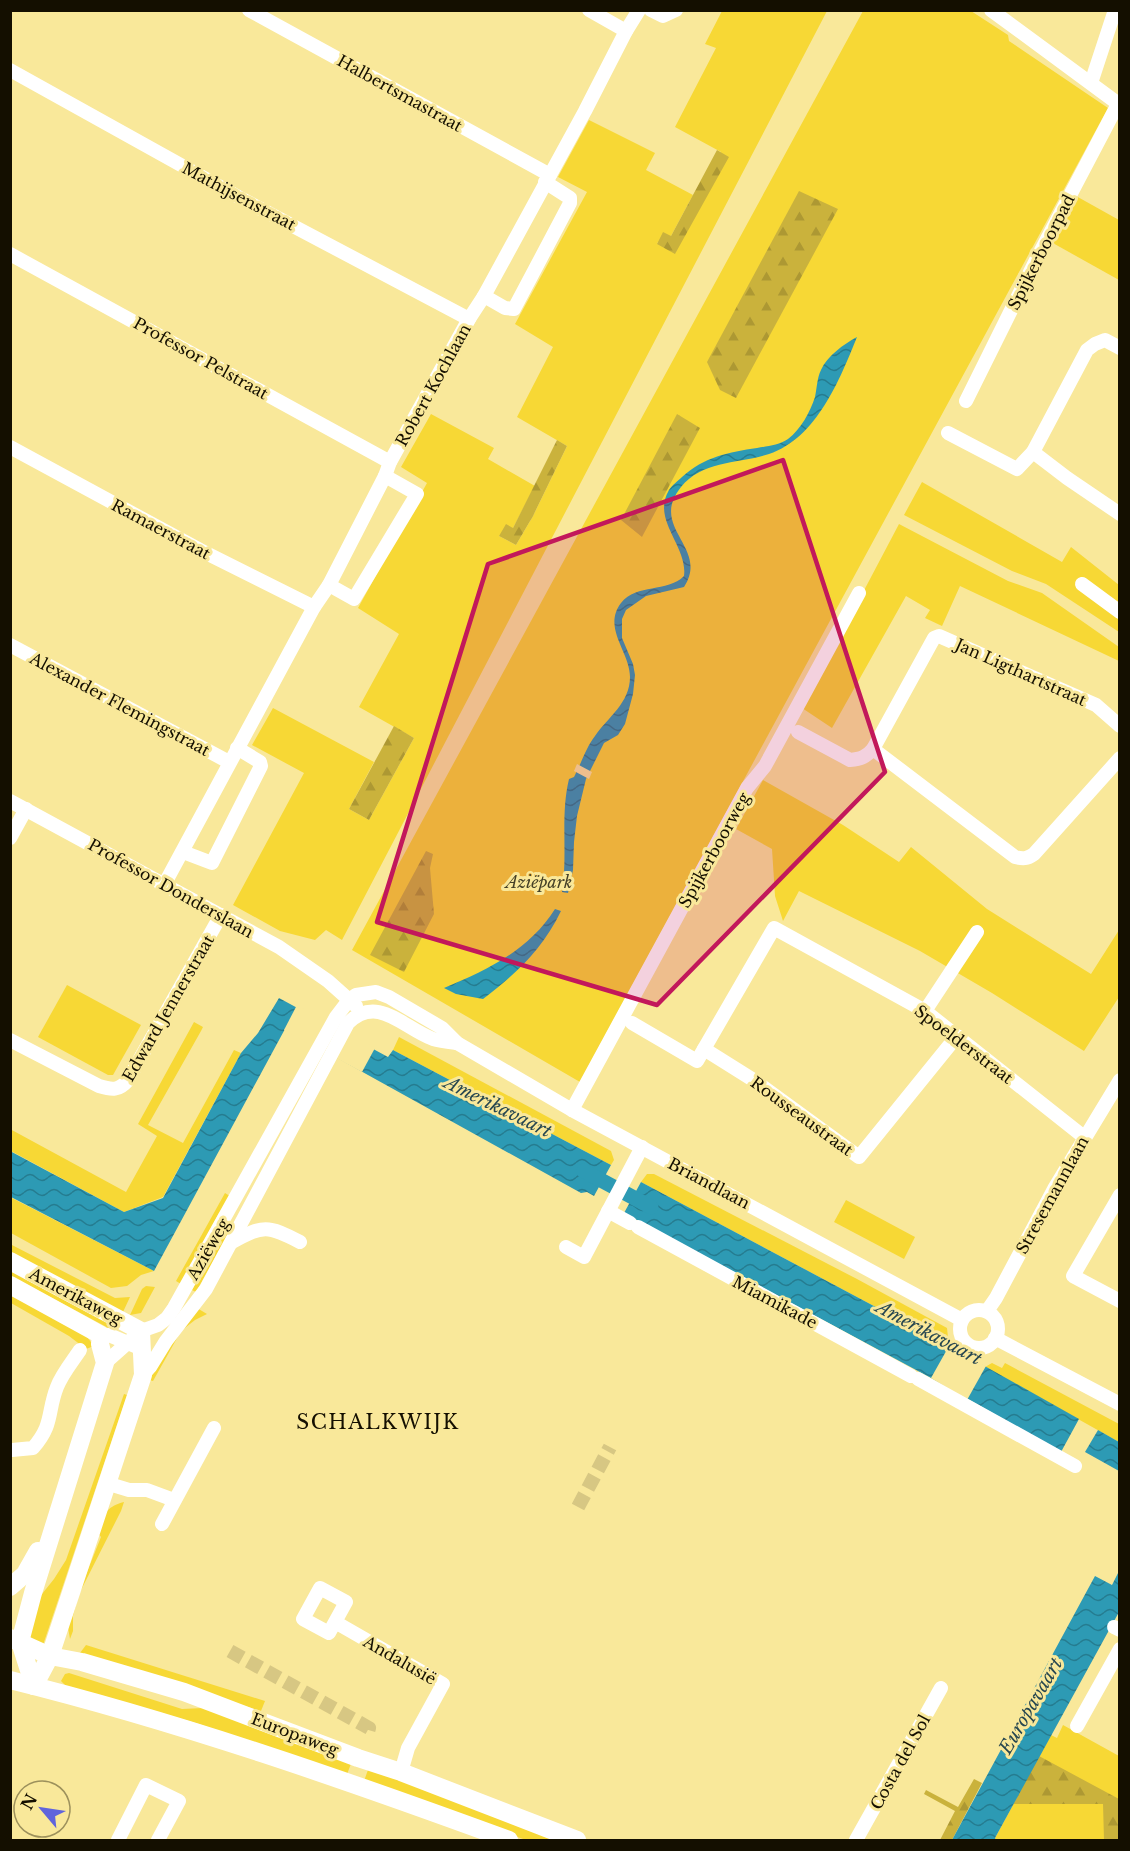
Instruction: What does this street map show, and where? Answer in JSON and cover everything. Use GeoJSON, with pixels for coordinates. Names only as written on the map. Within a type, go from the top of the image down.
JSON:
{"type":"FeatureCollection","features":[{"type":"Feature","properties":{"kind":"main road","name":"Amerikaweg"},"geometry":{"type":"LineString","coordinates":[[10,1261],[136,1340]]}},
{"type":"Feature","properties":{"kind":"main road","name":"Amerikaweg"},"geometry":{"type":"LineString","coordinates":[[10,1286],[101,1335],[100,1344],[105,1364]]}},
{"type":"Feature","properties":{"kind":"main road","name":"Aziëweg"},"geometry":{"type":"LineString","coordinates":[[34,1686],[50,1656],[143,1375],[136,1340]]}},
{"type":"Feature","properties":{"kind":"main road"},"geometry":{"type":"LineString","coordinates":[[34,1686],[15,1640],[33,1593],[105,1364]]}},
{"type":"Feature","properties":{"kind":"main road"},"geometry":{"type":"LineString","coordinates":[[10,1587],[25,1574],[37,1555],[65,1486]]}},
{"type":"Feature","properties":{"kind":"main road","name":"Europaweg"},"geometry":{"type":"LineString","coordinates":[[15,1640],[50,1656],[82,1662],[184,1692],[577,1840]]}},
{"type":"Feature","properties":{"kind":"main road","name":"Europaweg"},"geometry":{"type":"LineString","coordinates":[[10,1680],[155,1720],[335,1777],[509,1840]]}},
{"type":"Feature","properties":{"kind":"street","name":"Halbertsmastraat"},"geometry":{"type":"LineString","coordinates":[[249,10],[548,178]]}},
{"type":"Feature","properties":{"kind":"street"},"geometry":{"type":"LineString","coordinates":[[589,10],[626,31]]}},
{"type":"Feature","properties":{"kind":"street","name":"Robert Kochlaan"},"geometry":{"type":"LineString","coordinates":[[164,885],[314,607],[329,585],[390,462],[484,296],[639,10]]}},
{"type":"Feature","properties":{"kind":"street"},"geometry":{"type":"LineString","coordinates":[[651,10],[663,16],[676,10]]}},
{"type":"Feature","properties":{"kind":"street"},"geometry":{"type":"LineString","coordinates":[[991,10],[1119,105]]}},
{"type":"Feature","properties":{"kind":"street"},"geometry":{"type":"LineString","coordinates":[[1091,83],[1115,10]]}},
{"type":"Feature","properties":{"kind":"street","name":"Mathijsenstraat"},"geometry":{"type":"LineString","coordinates":[[10,70],[242,199],[469,319]]}},
{"type":"Feature","properties":{"kind":"street","name":"Spijkerboorpad"},"geometry":{"type":"LineString","coordinates":[[966,401],[1036,260],[1119,105]]}},
{"type":"Feature","properties":{"kind":"street"},"geometry":{"type":"LineString","coordinates":[[484,296],[505,308],[514,309],[570,203],[570,198],[548,178]]}},
{"type":"Feature","properties":{"kind":"street","name":"Professor Pelstraat"},"geometry":{"type":"LineString","coordinates":[[10,254],[390,462]]}},
{"type":"Feature","properties":{"kind":"street"},"geometry":{"type":"LineString","coordinates":[[948,434],[1017,469],[1033,452],[1087,350],[1105,340],[1119,348]]}},
{"type":"Feature","properties":{"kind":"street","name":"Ramaerstraat"},"geometry":{"type":"LineString","coordinates":[[10,447],[200,550],[314,607]]}},
{"type":"Feature","properties":{"kind":"street"},"geometry":{"type":"LineString","coordinates":[[1033,452],[1119,514]]}},
{"type":"Feature","properties":{"kind":"street"},"geometry":{"type":"LineString","coordinates":[[329,585],[354,599],[417,494],[385,476]]}},
{"type":"Feature","properties":{"kind":"street"},"geometry":{"type":"LineString","coordinates":[[1082,584],[1119,612]]}},
{"type":"Feature","properties":{"kind":"street","name":"Spijkerboorweg"},"geometry":{"type":"LineString","coordinates":[[572,1110],[747,788],[765,766],[859,593]]}},
{"type":"Feature","properties":{"kind":"street","name":"Jan Ligthartstraat"},"geometry":{"type":"LineString","coordinates":[[873,749],[934,638],[939,636],[1096,705],[1119,726]]}},
{"type":"Feature","properties":{"kind":"street","name":"Alexander Flemingstraat"},"geometry":{"type":"LineString","coordinates":[[10,645],[229,762]]}},
{"type":"Feature","properties":{"kind":"street"},"geometry":{"type":"LineString","coordinates":[[798,732],[850,759],[867,756],[873,749],[1021,859],[1034,854],[1119,758]]}},
{"type":"Feature","properties":{"kind":"street"},"geometry":{"type":"LineString","coordinates":[[183,852],[212,863],[261,766],[260,762],[237,748]]}},
{"type":"Feature","properties":{"kind":"street","name":"Professor Donderslaan"},"geometry":{"type":"LineString","coordinates":[[10,801],[279,947],[328,981],[349,1000]]}},
{"type":"Feature","properties":{"kind":"street"},"geometry":{"type":"LineString","coordinates":[[10,838],[26,809]]}},
{"type":"Feature","properties":{"kind":"street","name":"Edward Jennerstraat"},"geometry":{"type":"LineString","coordinates":[[10,1040],[99,1086],[117,1089],[123,1086],[221,915]]}},
{"type":"Feature","properties":{"kind":"street","name":"Spoelderstraat"},"geometry":{"type":"LineString","coordinates":[[704,1049],[774,928],[925,1011],[1084,1137]]}},
{"type":"Feature","properties":{"kind":"street"},"geometry":{"type":"LineString","coordinates":[[925,1011],[978,932]]}},
{"type":"Feature","properties":{"kind":"street","name":"Briandlaan"},"geometry":{"type":"LineString","coordinates":[[349,1000],[365,992],[376,992],[389,997],[442,1028],[457,1043],[572,1110],[962,1320]]}},
{"type":"Feature","properties":{"kind":"street"},"geometry":{"type":"LineString","coordinates":[[349,1000],[363,1013]]}},
{"type":"Feature","properties":{"kind":"street","name":"Aziëweg"},"geometry":{"type":"LineString","coordinates":[[143,1375],[166,1341],[196,1305],[232,1242],[338,1027],[349,1000]]}},
{"type":"Feature","properties":{"kind":"street","name":"Briandlaan"},"geometry":{"type":"LineString","coordinates":[[363,1013],[382,1012],[434,1039],[457,1043]]}},
{"type":"Feature","properties":{"kind":"street","name":"Aziëweg"},"geometry":{"type":"LineString","coordinates":[[338,1027],[363,1013]]}},
{"type":"Feature","properties":{"kind":"street"},"geometry":{"type":"LineString","coordinates":[[632,1023],[697,1061],[704,1049]]}},
{"type":"Feature","properties":{"kind":"street","name":"Rousseaustraat"},"geometry":{"type":"LineString","coordinates":[[704,1049],[755,1081],[859,1157],[957,1036]]}},
{"type":"Feature","properties":{"kind":"street","name":"Aziëweg"},"geometry":{"type":"LineString","coordinates":[[105,1364],[158,1325],[174,1308],[323,1055]]}},
{"type":"Feature","properties":{"kind":"street","name":"Stresemannlaan"},"geometry":{"type":"LineString","coordinates":[[987,1311],[1084,1137],[1119,1080]]}},
{"type":"Feature","properties":{"kind":"street"},"geometry":{"type":"LineString","coordinates":[[566,1247],[584,1257],[642,1147]]}},
{"type":"Feature","properties":{"kind":"street"},"geometry":{"type":"LineString","coordinates":[[1119,1195],[1073,1276],[1119,1300]]}},
{"type":"Feature","properties":{"kind":"street","name":"Miamikade"},"geometry":{"type":"LineString","coordinates":[[609,1209],[634,1225],[1075,1466]]}},
{"type":"Feature","properties":{"kind":"street"},"geometry":{"type":"LineString","coordinates":[[232,1242],[254,1230],[275,1228],[300,1242]]}},
{"type":"Feature","properties":{"kind":"street"},"geometry":{"type":"LineString","coordinates":[[987,1311],[996,1320],[998,1326],[995,1338],[985,1346],[972,1346],[967,1343],[960,1332],[962,1320],[970,1312],[987,1311]]}},
{"type":"Feature","properties":{"kind":"street","name":"Amerikaweg"},"geometry":{"type":"LineString","coordinates":[[101,1335],[136,1340]]}},
{"type":"Feature","properties":{"kind":"street"},"geometry":{"type":"LineString","coordinates":[[995,1338],[1119,1404]]}},
{"type":"Feature","properties":{"kind":"street"},"geometry":{"type":"LineString","coordinates":[[136,1340],[152,1347],[166,1341]]}},
{"type":"Feature","properties":{"kind":"street"},"geometry":{"type":"LineString","coordinates":[[11,1451],[33,1448],[43,1437],[50,1420],[57,1385],[80,1350]]}},
{"type":"Feature","properties":{"kind":"street"},"geometry":{"type":"LineString","coordinates":[[162,1524],[214,1428]]}},
{"type":"Feature","properties":{"kind":"street"},"geometry":{"type":"LineString","coordinates":[[106,1484],[129,1490],[147,1490],[174,1500]]}},
{"type":"Feature","properties":{"kind":"street","name":"Andalusië"},"geometry":{"type":"LineString","coordinates":[[334,1622],[443,1684],[408,1748],[401,1772]]}},
{"type":"Feature","properties":{"kind":"street"},"geometry":{"type":"LineString","coordinates":[[1077,1726],[1119,1649]]}},
{"type":"Feature","properties":{"kind":"street","name":"Costa del Sol"},"geometry":{"type":"LineString","coordinates":[[844,1840],[858,1838],[941,1688]]}},
{"type":"Feature","properties":{"kind":"street"},"geometry":{"type":"LineString","coordinates":[[118,1840],[146,1785],[178,1801],[158,1840]]}},
{"type":"Feature","properties":{"kind":"highlighted area"},"geometry":{"type":"Polygon","coordinates":[[[783,460],[885,772],[657,1005],[377,922],[488,564],[783,460]]]}},
{"type":"Feature","properties":{"kind":"green space"},"geometry":{"type":"Polygon","coordinates":[[[722,11],[827,11],[342,940],[326,930],[315,940],[280,931],[233,905],[304,773],[252,745],[273,708],[374,762],[349,809],[369,820],[414,738],[359,707],[399,634],[358,608],[427,483],[401,467],[431,414],[494,448],[488,459],[535,486],[513,528],[499,536],[516,545],[533,516],[567,446],[517,417],[553,347],[515,324],[587,192],[558,177],[589,120],[655,153],[646,170],[693,195],[671,236],[657,243],[675,253],[721,152],[675,127],[716,48],[705,44],[722,11]]]}},
{"type":"Feature","properties":{"kind":"green space","name":"Aziëpark"},"geometry":{"type":"Polygon","coordinates":[[[863,11],[971,11],[1008,35],[1009,41],[1108,108],[580,1082],[352,950],[863,11]]]}},
{"type":"Feature","properties":{"kind":"green space"},"geometry":{"type":"Polygon","coordinates":[[[717,150],[729,157],[675,254],[657,244],[663,232],[671,236],[717,150]]]}},
{"type":"Feature","properties":{"kind":"green space"},"geometry":{"type":"Polygon","coordinates":[[[799,191],[838,209],[736,398],[720,390],[707,362],[799,191]]]}},
{"type":"Feature","properties":{"kind":"green space"},"geometry":{"type":"Polygon","coordinates":[[[1076,196],[1119,220],[1119,280],[1051,242],[1076,196]]]}},
{"type":"Feature","properties":{"kind":"green space"},"geometry":{"type":"Polygon","coordinates":[[[677,414],[700,428],[642,537],[621,520],[677,414]]]}},
{"type":"Feature","properties":{"kind":"green space"},"geometry":{"type":"Polygon","coordinates":[[[557,440],[567,446],[533,516],[516,545],[499,536],[506,524],[513,528],[557,440]]]}},
{"type":"Feature","properties":{"kind":"green space"},"geometry":{"type":"Polygon","coordinates":[[[922,482],[1062,562],[1071,547],[1119,585],[1119,632],[1046,584],[1012,571],[904,515],[922,482]]]}},
{"type":"Feature","properties":{"kind":"green space"},"geometry":{"type":"Polygon","coordinates":[[[899,524],[1008,581],[1042,593],[1119,647],[1119,661],[960,586],[942,626],[925,618],[930,610],[906,596],[832,728],[802,708],[899,524]]]}},
{"type":"Feature","properties":{"kind":"green space"},"geometry":{"type":"Polygon","coordinates":[[[394,726],[414,738],[369,820],[349,809],[394,726]]]}},
{"type":"Feature","properties":{"kind":"green space"},"geometry":{"type":"Polygon","coordinates":[[[763,780],[843,825],[899,862],[911,847],[987,909],[1091,974],[1119,930],[1119,997],[1084,1051],[920,951],[799,891],[783,921],[775,896],[772,849],[736,829],[763,780]]]}},
{"type":"Feature","properties":{"kind":"green space"},"geometry":{"type":"Polygon","coordinates":[[[426,851],[433,854],[430,868],[434,914],[404,972],[370,955],[426,851]]]}},
{"type":"Feature","properties":{"kind":"green space"},"geometry":{"type":"Polygon","coordinates":[[[67,985],[141,1025],[113,1075],[108,1075],[38,1037],[67,985]]]}},
{"type":"Feature","properties":{"kind":"green space"},"geometry":{"type":"Polygon","coordinates":[[[194,1022],[203,1027],[148,1125],[183,1143],[234,1050],[241,1053],[163,1197],[124,1212],[11,1151],[10,1129],[126,1192],[157,1136],[138,1124],[194,1022]]]}},
{"type":"Feature","properties":{"kind":"green space"},"geometry":{"type":"Polygon","coordinates":[[[399,1037],[611,1151],[614,1160],[611,1165],[393,1050],[399,1037]]]}},
{"type":"Feature","properties":{"kind":"green space"},"geometry":{"type":"Polygon","coordinates":[[[647,1174],[654,1174],[947,1328],[949,1346],[641,1182],[647,1174]]]}},
{"type":"Feature","properties":{"kind":"green space"},"geometry":{"type":"Polygon","coordinates":[[[225,1193],[233,1198],[219,1213],[181,1284],[176,1281],[225,1193]]]}},
{"type":"Feature","properties":{"kind":"green space"},"geometry":{"type":"Polygon","coordinates":[[[10,1197],[154,1271],[141,1275],[127,1286],[111,1288],[11,1233],[10,1197]]]}},
{"type":"Feature","properties":{"kind":"green space"},"geometry":{"type":"Polygon","coordinates":[[[846,1200],[915,1237],[904,1259],[834,1222],[846,1200]]]}},
{"type":"Feature","properties":{"kind":"green space"},"geometry":{"type":"Polygon","coordinates":[[[232,1227],[196,1292],[192,1290],[222,1236],[232,1227]]]}},
{"type":"Feature","properties":{"kind":"green space"},"geometry":{"type":"Polygon","coordinates":[[[10,1244],[115,1298],[130,1297],[123,1312],[11,1252],[10,1244]]]}},
{"type":"Feature","properties":{"kind":"green space"},"geometry":{"type":"Polygon","coordinates":[[[10,1270],[116,1327],[114,1331],[11,1276],[10,1270]]]}},
{"type":"Feature","properties":{"kind":"green space"},"geometry":{"type":"Polygon","coordinates":[[[146,1286],[155,1287],[141,1313],[130,1315],[142,1289],[146,1286]]]}},
{"type":"Feature","properties":{"kind":"green space"},"geometry":{"type":"Polygon","coordinates":[[[10,1293],[84,1333],[94,1346],[86,1349],[69,1336],[11,1303],[10,1293]]]}},
{"type":"Feature","properties":{"kind":"green space"},"geometry":{"type":"Polygon","coordinates":[[[197,1308],[207,1314],[181,1331],[153,1381],[149,1380],[162,1356],[197,1308]]]}},
{"type":"Feature","properties":{"kind":"green space"},"geometry":{"type":"Polygon","coordinates":[[[992,1363],[1002,1368],[1005,1363],[1119,1424],[1119,1442],[985,1367],[992,1363]]]}},
{"type":"Feature","properties":{"kind":"green space"},"geometry":{"type":"Polygon","coordinates":[[[124,1394],[127,1395],[42,1648],[29,1643],[34,1604],[66,1560],[124,1394]]]}},
{"type":"Feature","properties":{"kind":"green space"},"geometry":{"type":"Polygon","coordinates":[[[124,1502],[79,1594],[70,1639],[67,1622],[101,1537],[97,1532],[109,1509],[124,1502]]]}},
{"type":"Feature","properties":{"kind":"green space"},"geometry":{"type":"Polygon","coordinates":[[[86,1645],[265,1701],[261,1711],[91,1658],[80,1653],[86,1645]]]}},
{"type":"Feature","properties":{"kind":"green space"},"geometry":{"type":"Polygon","coordinates":[[[69,1673],[182,1709],[203,1708],[352,1761],[346,1777],[199,1724],[66,1686],[61,1681],[65,1674],[69,1673]]]}},
{"type":"Feature","properties":{"kind":"green space"},"geometry":{"type":"Polygon","coordinates":[[[1063,1725],[1119,1756],[1119,1840],[996,1840],[995,1838],[1051,1735],[1057,1738],[1063,1725]]]}},
{"type":"Feature","properties":{"kind":"green space"},"geometry":{"type":"Polygon","coordinates":[[[1039,1756],[1119,1799],[1119,1840],[1104,1840],[1103,1804],[1013,1804],[1039,1756]]]}},
{"type":"Feature","properties":{"kind":"green space"},"geometry":{"type":"Polygon","coordinates":[[[369,1767],[565,1840],[526,1840],[363,1784],[369,1767]]]}},
{"type":"Feature","properties":{"kind":"green space"},"geometry":{"type":"Polygon","coordinates":[[[974,1779],[982,1783],[952,1840],[940,1840],[955,1811],[924,1794],[926,1790],[958,1807],[974,1779]]]}},
{"type":"Feature","properties":{"kind":"water"},"geometry":{"type":"Polygon","coordinates":[[[857,337],[843,371],[825,405],[801,435],[786,446],[769,454],[722,464],[700,472],[681,487],[673,501],[671,514],[674,526],[690,560],[690,573],[684,587],[646,596],[626,610],[622,619],[622,638],[635,675],[633,694],[625,724],[618,735],[604,743],[586,779],[577,816],[573,870],[568,893],[562,892],[565,807],[569,779],[574,777],[592,740],[622,702],[629,686],[629,668],[615,631],[616,612],[621,603],[635,593],[669,585],[684,576],[681,554],[664,512],[669,490],[690,470],[708,460],[781,443],[793,435],[801,425],[815,397],[819,376],[827,360],[857,337]]]}},
{"type":"Feature","properties":{"kind":"water"},"geometry":{"type":"Polygon","coordinates":[[[555,909],[561,911],[546,938],[518,970],[483,999],[456,994],[444,988],[506,957],[533,936],[555,909]]]}},
{"type":"Feature","properties":{"kind":"water"},"geometry":{"type":"Polygon","coordinates":[[[279,998],[388,1057],[393,1050],[611,1165],[594,1196],[587,1192],[581,1193],[285,1029],[154,1271],[11,1197],[10,1151],[124,1212],[163,1198],[241,1053],[258,1033],[279,998]]]}},
{"type":"Feature","properties":{"kind":"water"},"geometry":{"type":"Polygon","coordinates":[[[641,1182],[949,1346],[1079,1419],[1061,1452],[931,1378],[624,1213],[641,1182]]]}},
{"type":"Feature","properties":{"kind":"water"},"geometry":{"type":"Polygon","coordinates":[[[1098,1430],[1119,1442],[1119,1471],[1085,1452],[1098,1430]]]}},
{"type":"Feature","properties":{"kind":"water","name":"Europavaart"},"geometry":{"type":"Polygon","coordinates":[[[1119,1571],[1119,1612],[995,1838],[996,1840],[952,1840],[1095,1576],[1112,1585],[1119,1571]]]}},
{"type":"Feature","properties":{"kind":"pier"},"geometry":{"type":"Polygon","coordinates":[[[577,764],[592,772],[589,779],[574,771],[577,764]]]}},
{"type":"Feature","properties":{"kind":"pier"},"geometry":{"type":"Polygon","coordinates":[[[297,1005],[375,1048],[362,1072],[284,1030],[297,1005]]]}},
{"type":"Feature","properties":{"kind":"pier"},"geometry":{"type":"Polygon","coordinates":[[[949,1346],[986,1366],[967,1400],[931,1378],[949,1346]]]}},
{"type":"Feature","properties":{"kind":"waterway","name":"Amerikavaart"},"geometry":{"type":"LineString","coordinates":[[584,1171],[651,1207]]}},
{"type":"Feature","properties":{"kind":"tunnel"},"geometry":{"type":"LineString","coordinates":[[578,1507],[610,1447]]}},
{"type":"Feature","properties":{"kind":"tunnel"},"geometry":{"type":"LineString","coordinates":[[230,1651],[369,1728],[367,1735]]}},
{"type":"Feature","properties":{"kind":"district","name":"SCHALKWIJK"},"geometry":{"type":"Point","coordinates":[378,1422]}}]}
